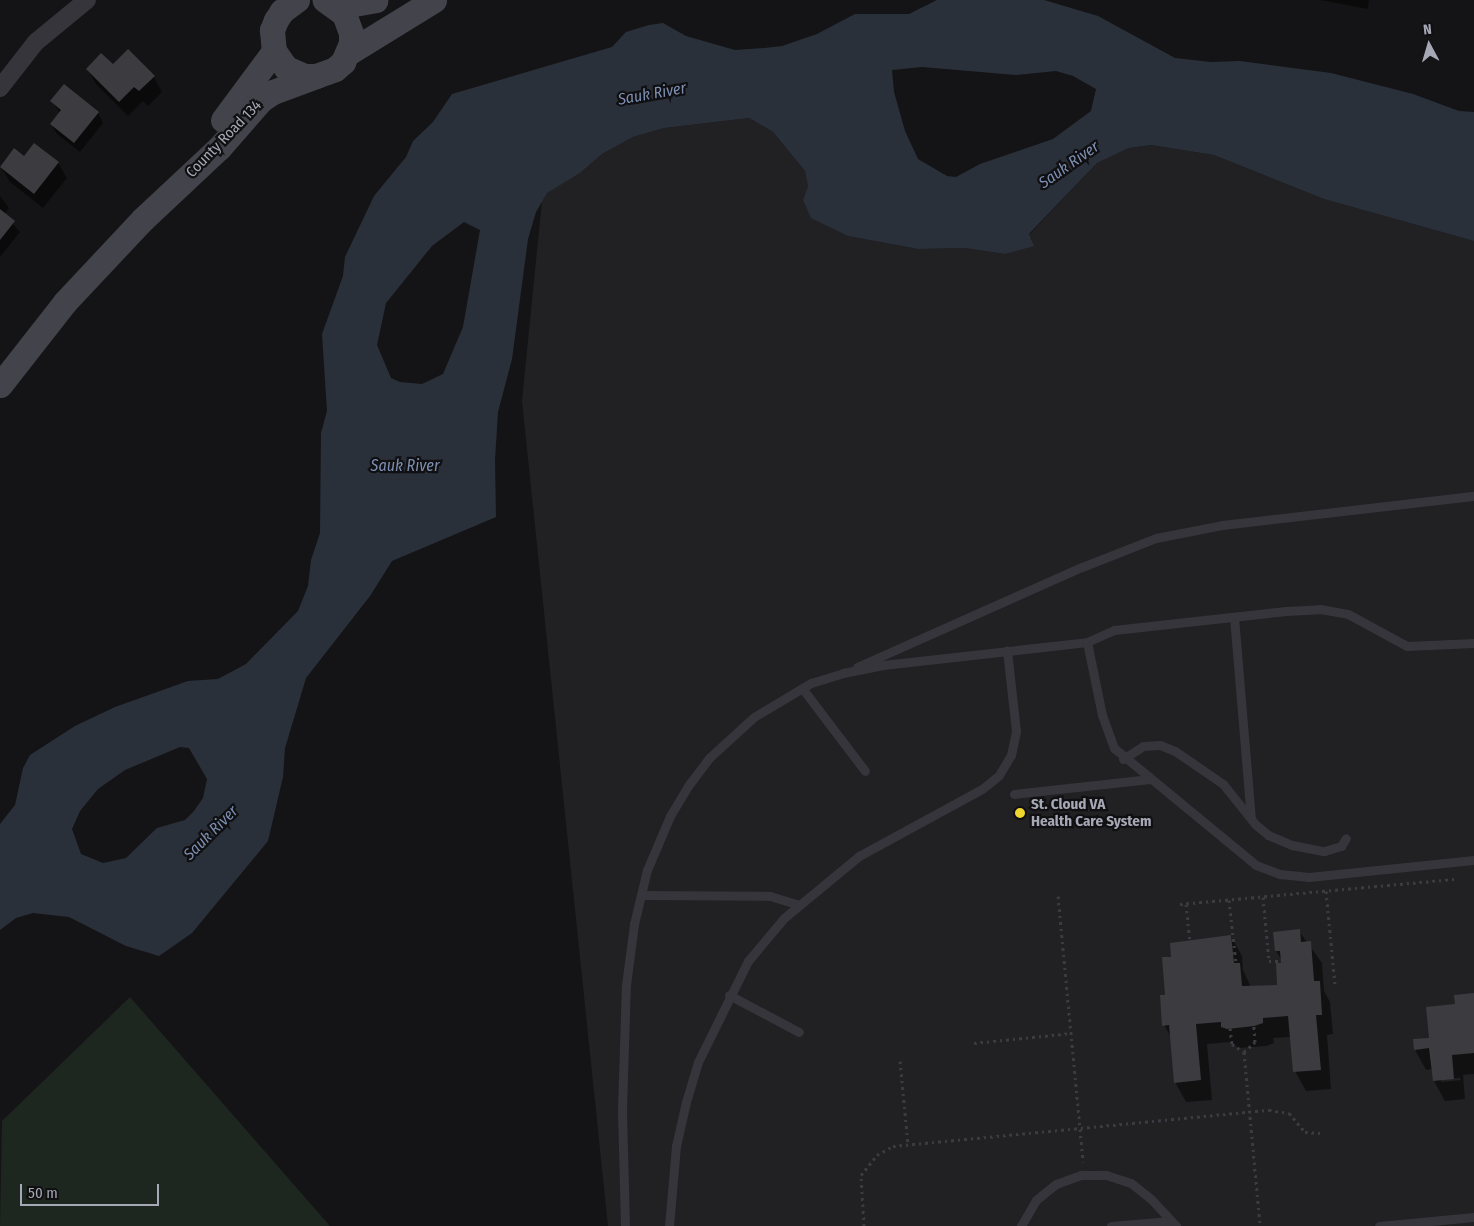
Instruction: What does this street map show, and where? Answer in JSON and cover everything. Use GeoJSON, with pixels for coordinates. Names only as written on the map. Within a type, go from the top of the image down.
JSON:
{"type":"FeatureCollection","features":[{"type":"Feature","properties":{"kind":"street"},"geometry":{"type":"LineString","coordinates":[[0,88],[36,42],[87,0]]}},
{"type":"Feature","properties":{"kind":"street"},"geometry":{"type":"LineString","coordinates":[[268,0],[274,24],[274,51],[291,70],[316,76]]}},
{"type":"Feature","properties":{"kind":"street"},"geometry":{"type":"LineString","coordinates":[[274,24],[282,11],[297,0]]}},
{"type":"Feature","properties":{"kind":"street"},"geometry":{"type":"LineString","coordinates":[[330,2],[375,0]]}},
{"type":"Feature","properties":{"kind":"street"},"geometry":{"type":"LineString","coordinates":[[348,53],[434,0]]}},
{"type":"Feature","properties":{"kind":"street"},"geometry":{"type":"LineString","coordinates":[[330,2],[350,28],[348,53]]}},
{"type":"Feature","properties":{"kind":"street","name":"County Road 134"},"geometry":{"type":"LineString","coordinates":[[143,219],[274,51]]}},
{"type":"Feature","properties":{"kind":"street","name":"County Road 134"},"geometry":{"type":"LineString","coordinates":[[0,385],[65,302],[143,219],[219,148],[261,100],[273,92],[335,69],[348,53]]}},
{"type":"Feature","properties":{"kind":"lane"},"geometry":{"type":"LineString","coordinates":[[625,1226],[622,1110],[625,994],[634,924],[641,895],[654,851],[670,816],[709,758],[754,717],[802,688],[843,673],[1082,566],[1156,538],[1222,525],[1474,496]]}},
{"type":"Feature","properties":{"kind":"lane"},"geometry":{"type":"LineString","coordinates":[[843,673],[1087,642],[1114,630],[1320,609],[1348,614],[1407,646],[1474,643]]}},
{"type":"Feature","properties":{"kind":"lane"},"geometry":{"type":"LineString","coordinates":[[1234,617],[1251,819]]}},
{"type":"Feature","properties":{"kind":"lane"},"geometry":{"type":"LineString","coordinates":[[1087,642],[1107,734],[1123,759],[1150,779],[1233,849],[1256,865],[1280,874],[1309,877],[1474,860]]}},
{"type":"Feature","properties":{"kind":"lane"},"geometry":{"type":"LineString","coordinates":[[668,1226],[676,1146],[698,1062],[729,995],[748,961],[798,905],[859,856],[982,789],[999,775],[1011,755],[1016,731],[1007,651]]}},
{"type":"Feature","properties":{"kind":"lane"},"geometry":{"type":"LineString","coordinates":[[802,688],[865,771]]}},
{"type":"Feature","properties":{"kind":"lane"},"geometry":{"type":"LineString","coordinates":[[1123,759],[1143,746],[1152,744],[1175,751],[1223,784],[1251,819],[1268,835],[1310,850],[1334,850],[1346,838]]}},
{"type":"Feature","properties":{"kind":"lane"},"geometry":{"type":"LineString","coordinates":[[1014,794],[1150,779]]}},
{"type":"Feature","properties":{"kind":"lane"},"geometry":{"type":"LineString","coordinates":[[641,895],[770,896],[798,905]]}},
{"type":"Feature","properties":{"kind":"lane"},"geometry":{"type":"LineString","coordinates":[[729,995],[799,1032]]}},
{"type":"Feature","properties":{"kind":"lane"},"geometry":{"type":"LineString","coordinates":[[1021,1226],[1036,1200],[1056,1184],[1081,1175],[1106,1175],[1130,1183],[1151,1199],[1173,1224]]}},
{"type":"Feature","properties":{"kind":"lane"},"geometry":{"type":"LineString","coordinates":[[1379,1226],[1474,1217]]}},
{"type":"Feature","properties":{"kind":"lane"},"geometry":{"type":"LineString","coordinates":[[1111,1226],[1173,1224]]}},
{"type":"Feature","properties":{"kind":"path"},"geometry":{"type":"LineString","coordinates":[[1180,904],[1454,879]]}},
{"type":"Feature","properties":{"kind":"path"},"geometry":{"type":"LineString","coordinates":[[1326,891],[1335,984]]}},
{"type":"Feature","properties":{"kind":"path"},"geometry":{"type":"LineString","coordinates":[[1058,896],[1083,1163]]}},
{"type":"Feature","properties":{"kind":"path"},"geometry":{"type":"LineString","coordinates":[[1263,897],[1269,961],[1281,961]]}},
{"type":"Feature","properties":{"kind":"path"},"geometry":{"type":"LineString","coordinates":[[1229,900],[1236,963]]}},
{"type":"Feature","properties":{"kind":"path"},"geometry":{"type":"LineString","coordinates":[[1186,904],[1190,941]]}},
{"type":"Feature","properties":{"kind":"path"},"geometry":{"type":"LineString","coordinates":[[1244,1052],[1255,1042],[1254,1026]]}},
{"type":"Feature","properties":{"kind":"path"},"geometry":{"type":"LineString","coordinates":[[1230,1028],[1232,1044],[1244,1052]]}},
{"type":"Feature","properties":{"kind":"path"},"geometry":{"type":"LineString","coordinates":[[974,1043],[1071,1033]]}},
{"type":"Feature","properties":{"kind":"path"},"geometry":{"type":"LineString","coordinates":[[1244,1052],[1260,1226]]}},
{"type":"Feature","properties":{"kind":"path"},"geometry":{"type":"LineString","coordinates":[[900,1061],[908,1144]]}},
{"type":"Feature","properties":{"kind":"path"},"geometry":{"type":"LineString","coordinates":[[864,1226],[861,1175],[866,1165],[885,1150],[908,1144],[1282,1110],[1289,1113],[1305,1132],[1320,1132]]}},
{"type":"Feature","properties":{"kind":"shaded area","name":"St. Cloud VA Health Care System"},"geometry":{"type":"Polygon","coordinates":[[[749,118],[773,132],[805,171],[808,186],[803,200],[848,236],[918,249],[965,248],[1005,254],[1032,240],[1029,235],[1097,163],[1129,148],[1151,145],[1214,155],[1324,199],[1474,241],[1474,1226],[608,1226],[522,401],[542,201],[546,193],[580,173],[602,154],[633,137],[664,128],[749,118]]]}},
{"type":"Feature","properties":{"kind":"shaded area"},"geometry":{"type":"Polygon","coordinates":[[[130,997],[330,1226],[0,1226],[2,1121],[130,997]]]}},
{"type":"Feature","properties":{"kind":"water","name":"Sauk River"},"geometry":{"type":"Polygon","coordinates":[[[937,0],[1044,0],[1098,16],[1175,58],[1211,62],[1240,61],[1331,73],[1413,94],[1459,111],[1474,112],[1474,241],[1324,199],[1214,155],[1151,145],[1129,148],[1097,163],[1029,234],[1034,246],[1005,254],[965,248],[918,249],[848,236],[811,218],[803,200],[808,186],[805,171],[773,132],[749,118],[664,128],[633,137],[602,154],[580,173],[547,193],[536,212],[528,239],[512,359],[498,412],[495,460],[496,517],[392,561],[370,596],[306,678],[285,748],[283,777],[268,841],[192,933],[159,956],[126,946],[69,917],[33,913],[16,918],[0,930],[0,824],[15,805],[23,768],[30,755],[75,726],[115,707],[188,681],[218,679],[246,664],[298,611],[308,586],[311,560],[320,533],[321,433],[327,411],[322,334],[343,276],[345,257],[374,196],[406,157],[413,141],[433,122],[452,94],[612,47],[626,32],[649,25],[663,23],[686,36],[735,50],[782,46],[817,34],[855,14],[909,14],[937,0]],[[922,67],[892,70],[894,92],[905,131],[918,159],[947,176],[956,177],[980,164],[1053,139],[1091,111],[1096,89],[1073,76],[1056,71],[1016,75],[922,67]],[[464,222],[432,246],[386,303],[377,345],[391,378],[400,382],[422,384],[443,374],[463,327],[480,230],[464,222]],[[180,747],[125,770],[98,789],[80,811],[72,829],[81,854],[103,863],[126,858],[157,828],[185,820],[203,798],[207,779],[189,748],[180,747]]]}},
{"type":"Feature","properties":{"kind":"building"},"geometry":{"type":"Polygon","coordinates":[[[128,49],[155,76],[139,91],[134,87],[119,102],[86,69],[101,53],[113,64],[128,49]]]}},
{"type":"Feature","properties":{"kind":"building"},"geometry":{"type":"Polygon","coordinates":[[[64,84],[99,112],[74,143],[50,124],[61,110],[50,101],[64,84]]]}},
{"type":"Feature","properties":{"kind":"building"},"geometry":{"type":"Polygon","coordinates":[[[34,143],[59,162],[34,194],[0,167],[14,148],[24,156],[34,143]]]}},
{"type":"Feature","properties":{"kind":"building"},"geometry":{"type":"Polygon","coordinates":[[[0,209],[15,221],[0,240],[0,209]]]}},
{"type":"Feature","properties":{"kind":"building"},"geometry":{"type":"Polygon","coordinates":[[[1300,929],[1301,942],[1311,941],[1314,981],[1320,981],[1322,1015],[1316,1015],[1321,1070],[1293,1072],[1288,1016],[1263,1018],[1263,1023],[1254,1026],[1227,1029],[1221,1027],[1221,1022],[1196,1024],[1201,1080],[1174,1083],[1169,1025],[1162,1026],[1160,995],[1165,995],[1162,957],[1171,957],[1170,943],[1231,935],[1234,963],[1240,963],[1242,986],[1277,985],[1276,963],[1281,963],[1280,951],[1275,951],[1273,932],[1300,929]]]}},
{"type":"Feature","properties":{"kind":"building"},"geometry":{"type":"Polygon","coordinates":[[[1474,993],[1474,1053],[1452,1055],[1454,1079],[1433,1081],[1429,1048],[1414,1050],[1413,1039],[1429,1038],[1426,1007],[1455,1004],[1454,995],[1474,993]]]}},
{"type":"Feature","properties":{"kind":"place","name":"St. Cloud VA Health Care System"},"geometry":{"type":"Point","coordinates":[1020,813]}}]}
